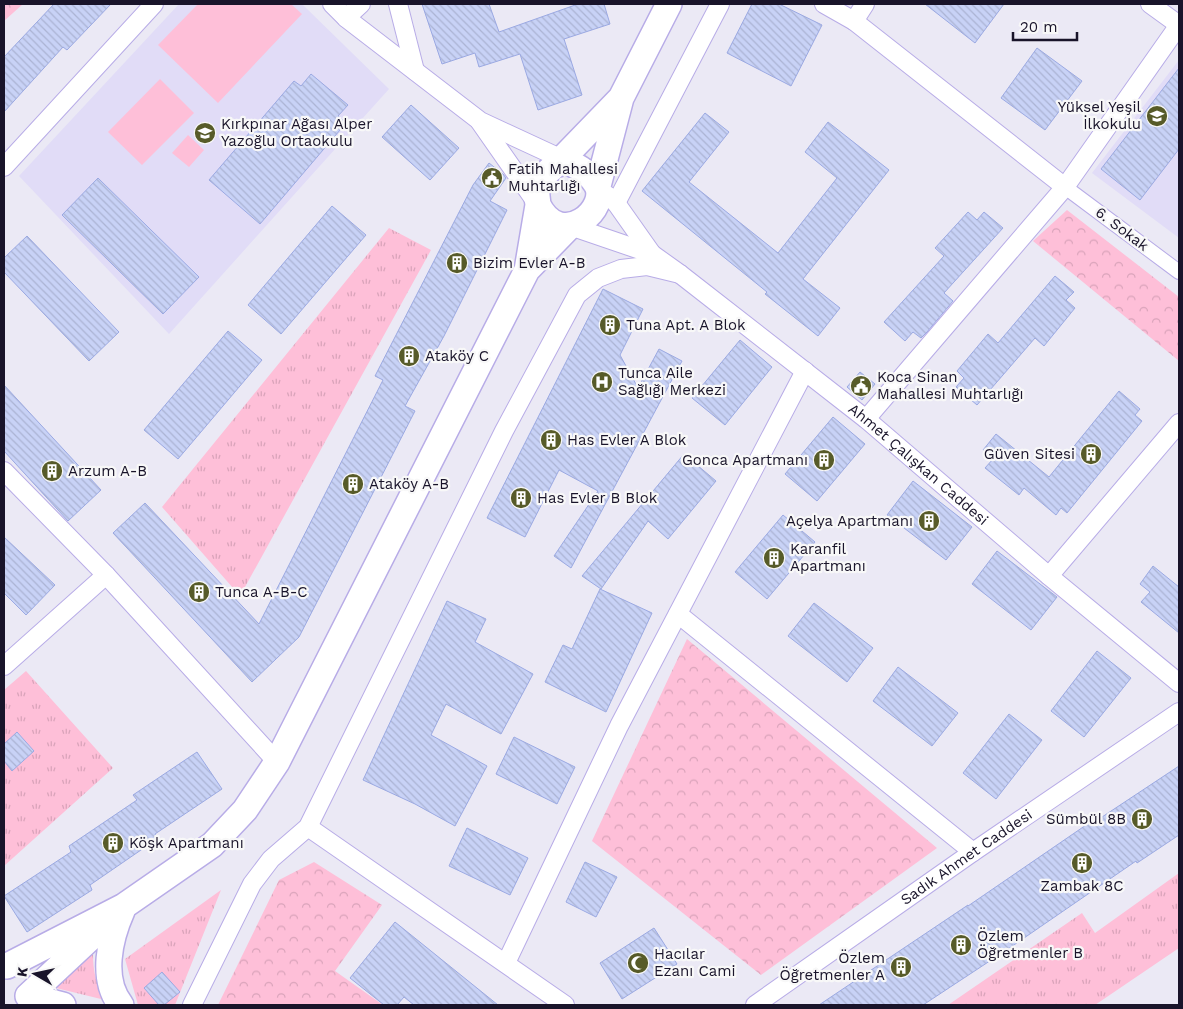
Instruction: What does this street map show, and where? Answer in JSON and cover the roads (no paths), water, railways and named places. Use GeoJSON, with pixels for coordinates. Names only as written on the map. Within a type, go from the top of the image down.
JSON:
{"type":"FeatureCollection","features":[{"type":"Feature","properties":{"kind":"main road"},"geometry":{"type":"LineString","coordinates":[[538,205],[543,216],[551,222],[570,226],[579,223],[593,210],[598,199],[598,186],[622,98],[668,4]]}},
{"type":"Feature","properties":{"kind":"main road"},"geometry":{"type":"LineString","coordinates":[[28,1000],[20,979],[5,966],[124,906],[212,845],[245,810],[277,762],[527,270],[538,205],[536,187],[541,178],[622,98]]}},
{"type":"Feature","properties":{"kind":"main road"},"geometry":{"type":"LineString","coordinates":[[562,159],[587,172],[598,186]]}},
{"type":"Feature","properties":{"kind":"main road"},"geometry":{"type":"LineString","coordinates":[[527,270],[570,226]]}},
{"type":"Feature","properties":{"kind":"main road"},"geometry":{"type":"LineString","coordinates":[[28,1000],[124,906]]}},
{"type":"Feature","properties":{"kind":"main road"},"geometry":{"type":"LineString","coordinates":[[121,1005],[117,1000],[111,980],[109,955],[112,935],[124,906]]}},
{"type":"Feature","properties":{"kind":"main road"},"geometry":{"type":"LineString","coordinates":[[28,1000],[63,1005]]}},
{"type":"Feature","properties":{"kind":"street"},"geometry":{"type":"LineString","coordinates":[[4,167],[154,4]]}},
{"type":"Feature","properties":{"kind":"street"},"geometry":{"type":"LineString","coordinates":[[332,4],[346,18],[480,121],[562,159]]}},
{"type":"Feature","properties":{"kind":"street"},"geometry":{"type":"LineString","coordinates":[[346,18],[360,4]]}},
{"type":"Feature","properties":{"kind":"street"},"geometry":{"type":"LineString","coordinates":[[398,4],[415,71]]}},
{"type":"Feature","properties":{"kind":"street"},"geometry":{"type":"LineString","coordinates":[[616,203],[720,4]]}},
{"type":"Feature","properties":{"kind":"street"},"geometry":{"type":"LineString","coordinates":[[824,4],[854,21],[1065,187]]}},
{"type":"Feature","properties":{"kind":"street"},"geometry":{"type":"LineString","coordinates":[[854,21],[865,4]]}},
{"type":"Feature","properties":{"kind":"street"},"geometry":{"type":"LineString","coordinates":[[866,419],[1065,187],[1179,25],[1150,4]]}},
{"type":"Feature","properties":{"kind":"street"},"geometry":{"type":"LineString","coordinates":[[480,121],[538,205]]}},
{"type":"Feature","properties":{"kind":"street","name":"Ahmet Çalışkan Caddesi"},"geometry":{"type":"LineString","coordinates":[[598,186],[616,203],[652,254]]}},
{"type":"Feature","properties":{"kind":"street","name":"6. Sokak"},"geometry":{"type":"LineString","coordinates":[[1065,187],[1179,272]]}},
{"type":"Feature","properties":{"kind":"street","name":"Ahmet Çalışkan Caddesi"},"geometry":{"type":"LineString","coordinates":[[570,226],[652,254],[680,274],[866,419],[1049,576],[1179,683]]}},
{"type":"Feature","properties":{"kind":"street"},"geometry":{"type":"LineString","coordinates":[[192,1005],[252,884],[271,859],[308,827],[504,431],[577,295],[598,278],[621,268],[647,266],[680,274]]}},
{"type":"Feature","properties":{"kind":"street"},"geometry":{"type":"LineString","coordinates":[[506,963],[619,726],[804,371]]}},
{"type":"Feature","properties":{"kind":"street"},"geometry":{"type":"LineString","coordinates":[[1049,576],[1179,423]]}},
{"type":"Feature","properties":{"kind":"street"},"geometry":{"type":"LineString","coordinates":[[4,471],[106,575],[277,762]]}},
{"type":"Feature","properties":{"kind":"street"},"geometry":{"type":"LineString","coordinates":[[4,666],[106,575]]}},
{"type":"Feature","properties":{"kind":"street"},"geometry":{"type":"LineString","coordinates":[[678,614],[973,852]]}},
{"type":"Feature","properties":{"kind":"street","name":"Sadık Ahmet Caddesi"},"geometry":{"type":"LineString","coordinates":[[755,1005],[973,852],[1179,712]]}},
{"type":"Feature","properties":{"kind":"street"},"geometry":{"type":"LineString","coordinates":[[308,827],[566,1005]]}},
{"type":"Feature","properties":{"kind":"place","name":"Yüksel Yeşil İlkokulu"},"geometry":{"type":"Point","coordinates":[1157,116]}},
{"type":"Feature","properties":{"kind":"place","name":"Kırkpınar Ağası Alper Yazoğlu Ortaokulu"},"geometry":{"type":"Point","coordinates":[205,133]}},
{"type":"Feature","properties":{"kind":"place","name":"Fatih Mahallesi Muhtarlığı"},"geometry":{"type":"Point","coordinates":[492,178]}},
{"type":"Feature","properties":{"kind":"place","name":"Bizim Evler A-B"},"geometry":{"type":"Point","coordinates":[457,263]}},
{"type":"Feature","properties":{"kind":"place","name":"Tuna Apt. A Blok"},"geometry":{"type":"Point","coordinates":[610,325]}},
{"type":"Feature","properties":{"kind":"place","name":"Ataköy C"},"geometry":{"type":"Point","coordinates":[409,356]}},
{"type":"Feature","properties":{"kind":"place","name":"Tunca Aile Sağlığı Merkezi"},"geometry":{"type":"Point","coordinates":[602,382]}},
{"type":"Feature","properties":{"kind":"place","name":"Koca Sinan Mahallesi Muhtarlığı"},"geometry":{"type":"Point","coordinates":[861,386]}},
{"type":"Feature","properties":{"kind":"place","name":"Has Evler A Blok"},"geometry":{"type":"Point","coordinates":[551,440]}},
{"type":"Feature","properties":{"kind":"place","name":"Güven Sitesi"},"geometry":{"type":"Point","coordinates":[1091,454]}},
{"type":"Feature","properties":{"kind":"place","name":"Gonca Apartmanı"},"geometry":{"type":"Point","coordinates":[824,460]}},
{"type":"Feature","properties":{"kind":"place","name":"Arzum A-B"},"geometry":{"type":"Point","coordinates":[52,471]}},
{"type":"Feature","properties":{"kind":"place","name":"Ataköy A-B"},"geometry":{"type":"Point","coordinates":[353,484]}},
{"type":"Feature","properties":{"kind":"place","name":"Has Evler B Blok"},"geometry":{"type":"Point","coordinates":[521,498]}},
{"type":"Feature","properties":{"kind":"place","name":"Açelya Apartmanı"},"geometry":{"type":"Point","coordinates":[929,521]}},
{"type":"Feature","properties":{"kind":"place","name":"Karanfil Apartmanı"},"geometry":{"type":"Point","coordinates":[774,558]}},
{"type":"Feature","properties":{"kind":"place","name":"Tunca A-B-C"},"geometry":{"type":"Point","coordinates":[199,592]}},
{"type":"Feature","properties":{"kind":"place","name":"Sümbül 8B"},"geometry":{"type":"Point","coordinates":[1142,819]}},
{"type":"Feature","properties":{"kind":"place","name":"Köşk Apartmanı"},"geometry":{"type":"Point","coordinates":[113,843]}},
{"type":"Feature","properties":{"kind":"place","name":"Zambak 8C"},"geometry":{"type":"Point","coordinates":[1082,863]}},
{"type":"Feature","properties":{"kind":"place","name":"Özlem Öğretmenler B"},"geometry":{"type":"Point","coordinates":[961,945]}},
{"type":"Feature","properties":{"kind":"place","name":"Hacılar Ezanı Cami"},"geometry":{"type":"Point","coordinates":[638,963]}},
{"type":"Feature","properties":{"kind":"place","name":"Özlem Öğretmenler A"},"geometry":{"type":"Point","coordinates":[901,967]}}]}
